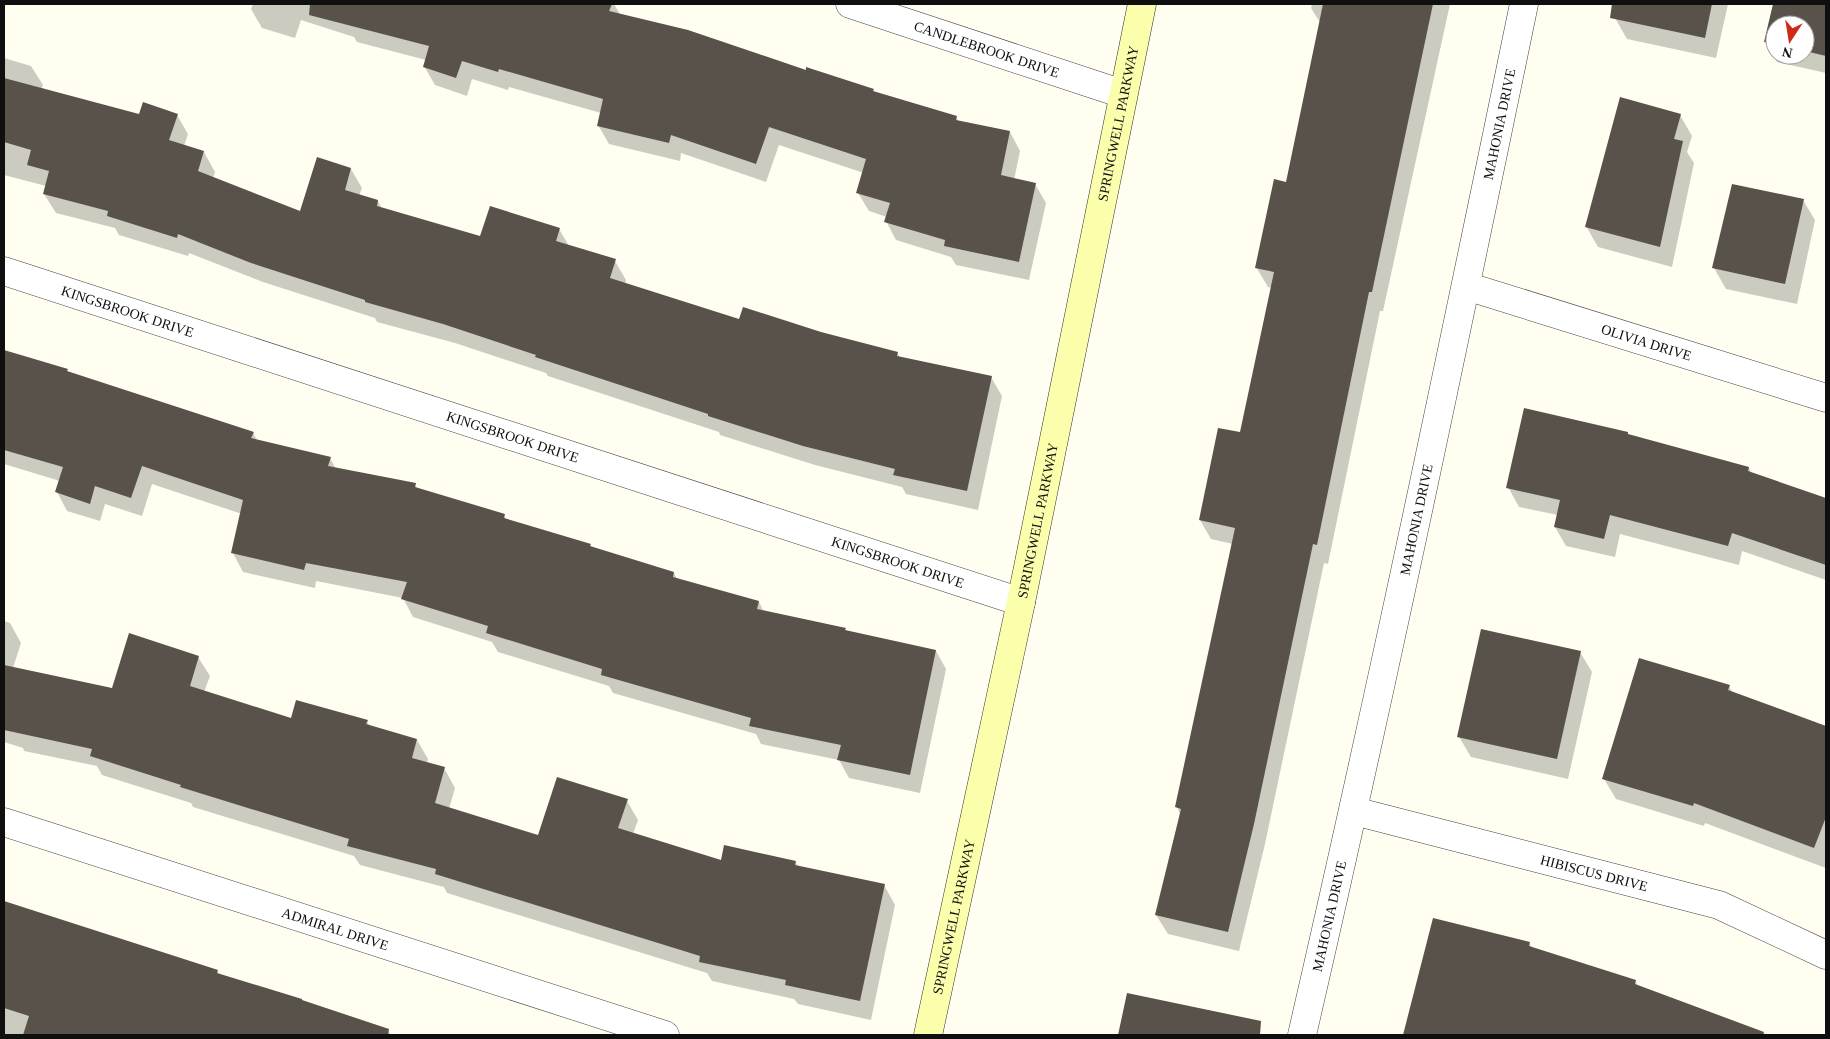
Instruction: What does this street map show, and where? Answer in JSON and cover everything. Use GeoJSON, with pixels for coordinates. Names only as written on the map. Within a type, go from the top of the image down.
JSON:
{"type":"FeatureCollection","features":[{"type":"Feature","properties":{"kind":"street","name":"CANDLEBROOK DRIVE"},"geometry":{"type":"LineString","coordinates":[[850,4],[1123,94]]}},
{"type":"Feature","properties":{"kind":"street","name":"SPRINGWELL PARKWAY"},"geometry":{"type":"LineString","coordinates":[[928,1035],[1021,602],[1142,4]]}},
{"type":"Feature","properties":{"kind":"street","name":"MAHONIA DRIVE"},"geometry":{"type":"LineString","coordinates":[[1302,1035],[1354,811],[1524,4]]}},
{"type":"Feature","properties":{"kind":"street","name":"KINGSBROOK DRIVE"},"geometry":{"type":"LineString","coordinates":[[4,271],[1021,602]]}},
{"type":"Feature","properties":{"kind":"street","name":"OLIVIA DRIVE"},"geometry":{"type":"LineString","coordinates":[[1466,286],[1826,398]]}},
{"type":"Feature","properties":{"kind":"street","name":"HIBISCUS DRIVE"},"geometry":{"type":"LineString","coordinates":[[1354,811],[1719,905],[1826,955]]}},
{"type":"Feature","properties":{"kind":"street","name":"ADMIRAL DRIVE"},"geometry":{"type":"LineString","coordinates":[[4,822],[665,1035]]}},
{"type":"Feature","properties":{"kind":"building"},"geometry":{"type":"Polygon","coordinates":[[[310,4],[612,4],[609,11],[688,30],[806,70],[806,67],[874,89],[873,91],[957,116],[956,120],[1010,131],[1001,175],[1036,183],[1019,262],[944,246],[945,240],[884,222],[890,203],[856,193],[866,159],[769,127],[756,164],[671,135],[669,143],[597,126],[603,99],[499,69],[498,72],[462,61],[456,78],[423,67],[429,46],[309,15],[310,4]]]}},
{"type":"Feature","properties":{"kind":"building"},"geometry":{"type":"Polygon","coordinates":[[[1323,4],[1433,4],[1372,292],[1369,292],[1317,545],[1313,544],[1254,824],[1228,932],[1155,915],[1181,809],[1175,807],[1235,528],[1199,520],[1218,428],[1240,432],[1274,272],[1255,268],[1274,179],[1286,182],[1323,4]]]}},
{"type":"Feature","properties":{"kind":"building"},"geometry":{"type":"Polygon","coordinates":[[[1612,4],[1712,4],[1705,38],[1610,18],[1612,4]]]}},
{"type":"Feature","properties":{"kind":"building"},"geometry":{"type":"Polygon","coordinates":[[[1773,4],[1826,4],[1826,56],[1815,53],[1815,15],[1770,15],[1773,4]]]}},
{"type":"Feature","properties":{"kind":"building"},"geometry":{"type":"Polygon","coordinates":[[[4,78],[139,114],[143,102],[178,114],[169,140],[204,151],[198,171],[300,211],[317,157],[351,168],[345,190],[378,200],[377,206],[480,236],[490,206],[560,228],[556,241],[616,259],[610,278],[739,319],[743,307],[821,332],[898,352],[897,356],[992,376],[967,491],[893,475],[895,469],[803,446],[708,416],[708,414],[535,357],[536,355],[443,324],[365,302],[365,300],[251,263],[178,234],[177,238],[107,216],[108,211],[43,194],[49,171],[27,165],[31,150],[4,142],[4,78]]]}},
{"type":"Feature","properties":{"kind":"building"},"geometry":{"type":"Polygon","coordinates":[[[1620,97],[1681,114],[1674,139],[1683,141],[1660,247],[1585,227],[1620,97]]]}},
{"type":"Feature","properties":{"kind":"building"},"geometry":{"type":"Polygon","coordinates":[[[1732,184],[1804,199],[1785,284],[1712,268],[1732,184]]]}},
{"type":"Feature","properties":{"kind":"building"},"geometry":{"type":"Polygon","coordinates":[[[4,350],[68,369],[67,371],[254,432],[251,438],[331,457],[328,466],[416,483],[415,487],[505,514],[504,518],[591,544],[590,546],[674,572],[673,577],[759,601],[757,609],[936,650],[910,775],[837,760],[841,745],[749,726],[751,718],[601,675],[602,669],[486,633],[488,626],[401,599],[407,582],[306,563],[304,570],[231,553],[243,500],[142,466],[131,498],[95,486],[90,504],[55,492],[63,467],[4,450],[4,350]]]}},
{"type":"Feature","properties":{"kind":"building"},"geometry":{"type":"Polygon","coordinates":[[[1524,408],[1628,432],[1628,434],[1749,467],[1748,471],[1826,498],[1826,565],[1732,533],[1728,546],[1610,515],[1604,539],[1554,527],[1560,500],[1506,488],[1524,408]]]}},
{"type":"Feature","properties":{"kind":"building"},"geometry":{"type":"Polygon","coordinates":[[[1481,629],[1581,651],[1557,759],[1457,737],[1481,629]]]}},
{"type":"Feature","properties":{"kind":"building"},"geometry":{"type":"Polygon","coordinates":[[[129,633],[199,656],[190,686],[291,718],[296,700],[368,720],[366,724],[417,739],[412,758],[445,767],[435,803],[538,835],[557,777],[628,799],[618,828],[721,860],[724,845],[796,861],[795,865],[885,884],[860,1001],[785,985],[786,980],[699,962],[700,956],[435,874],[436,869],[347,846],[349,839],[180,787],[181,785],[90,756],[92,749],[4,730],[4,665],[112,688],[129,633]]]}},
{"type":"Feature","properties":{"kind":"building"},"geometry":{"type":"Polygon","coordinates":[[[1639,658],[1730,685],[1728,690],[1826,726],[1826,817],[1814,848],[1694,803],[1693,806],[1602,779],[1639,658]]]}},
{"type":"Feature","properties":{"kind":"building"},"geometry":{"type":"Polygon","coordinates":[[[4,901],[218,970],[217,973],[302,999],[389,1029],[388,1035],[23,1035],[29,1016],[4,1008],[4,901]]]}},
{"type":"Feature","properties":{"kind":"building"},"geometry":{"type":"Polygon","coordinates":[[[1433,918],[1530,942],[1529,946],[1636,980],[1635,984],[1764,1032],[1763,1035],[1403,1035],[1433,918]]]}},
{"type":"Feature","properties":{"kind":"building"},"geometry":{"type":"Polygon","coordinates":[[[1127,993],[1261,1021],[1260,1035],[1118,1035],[1127,993]]]}}]}
